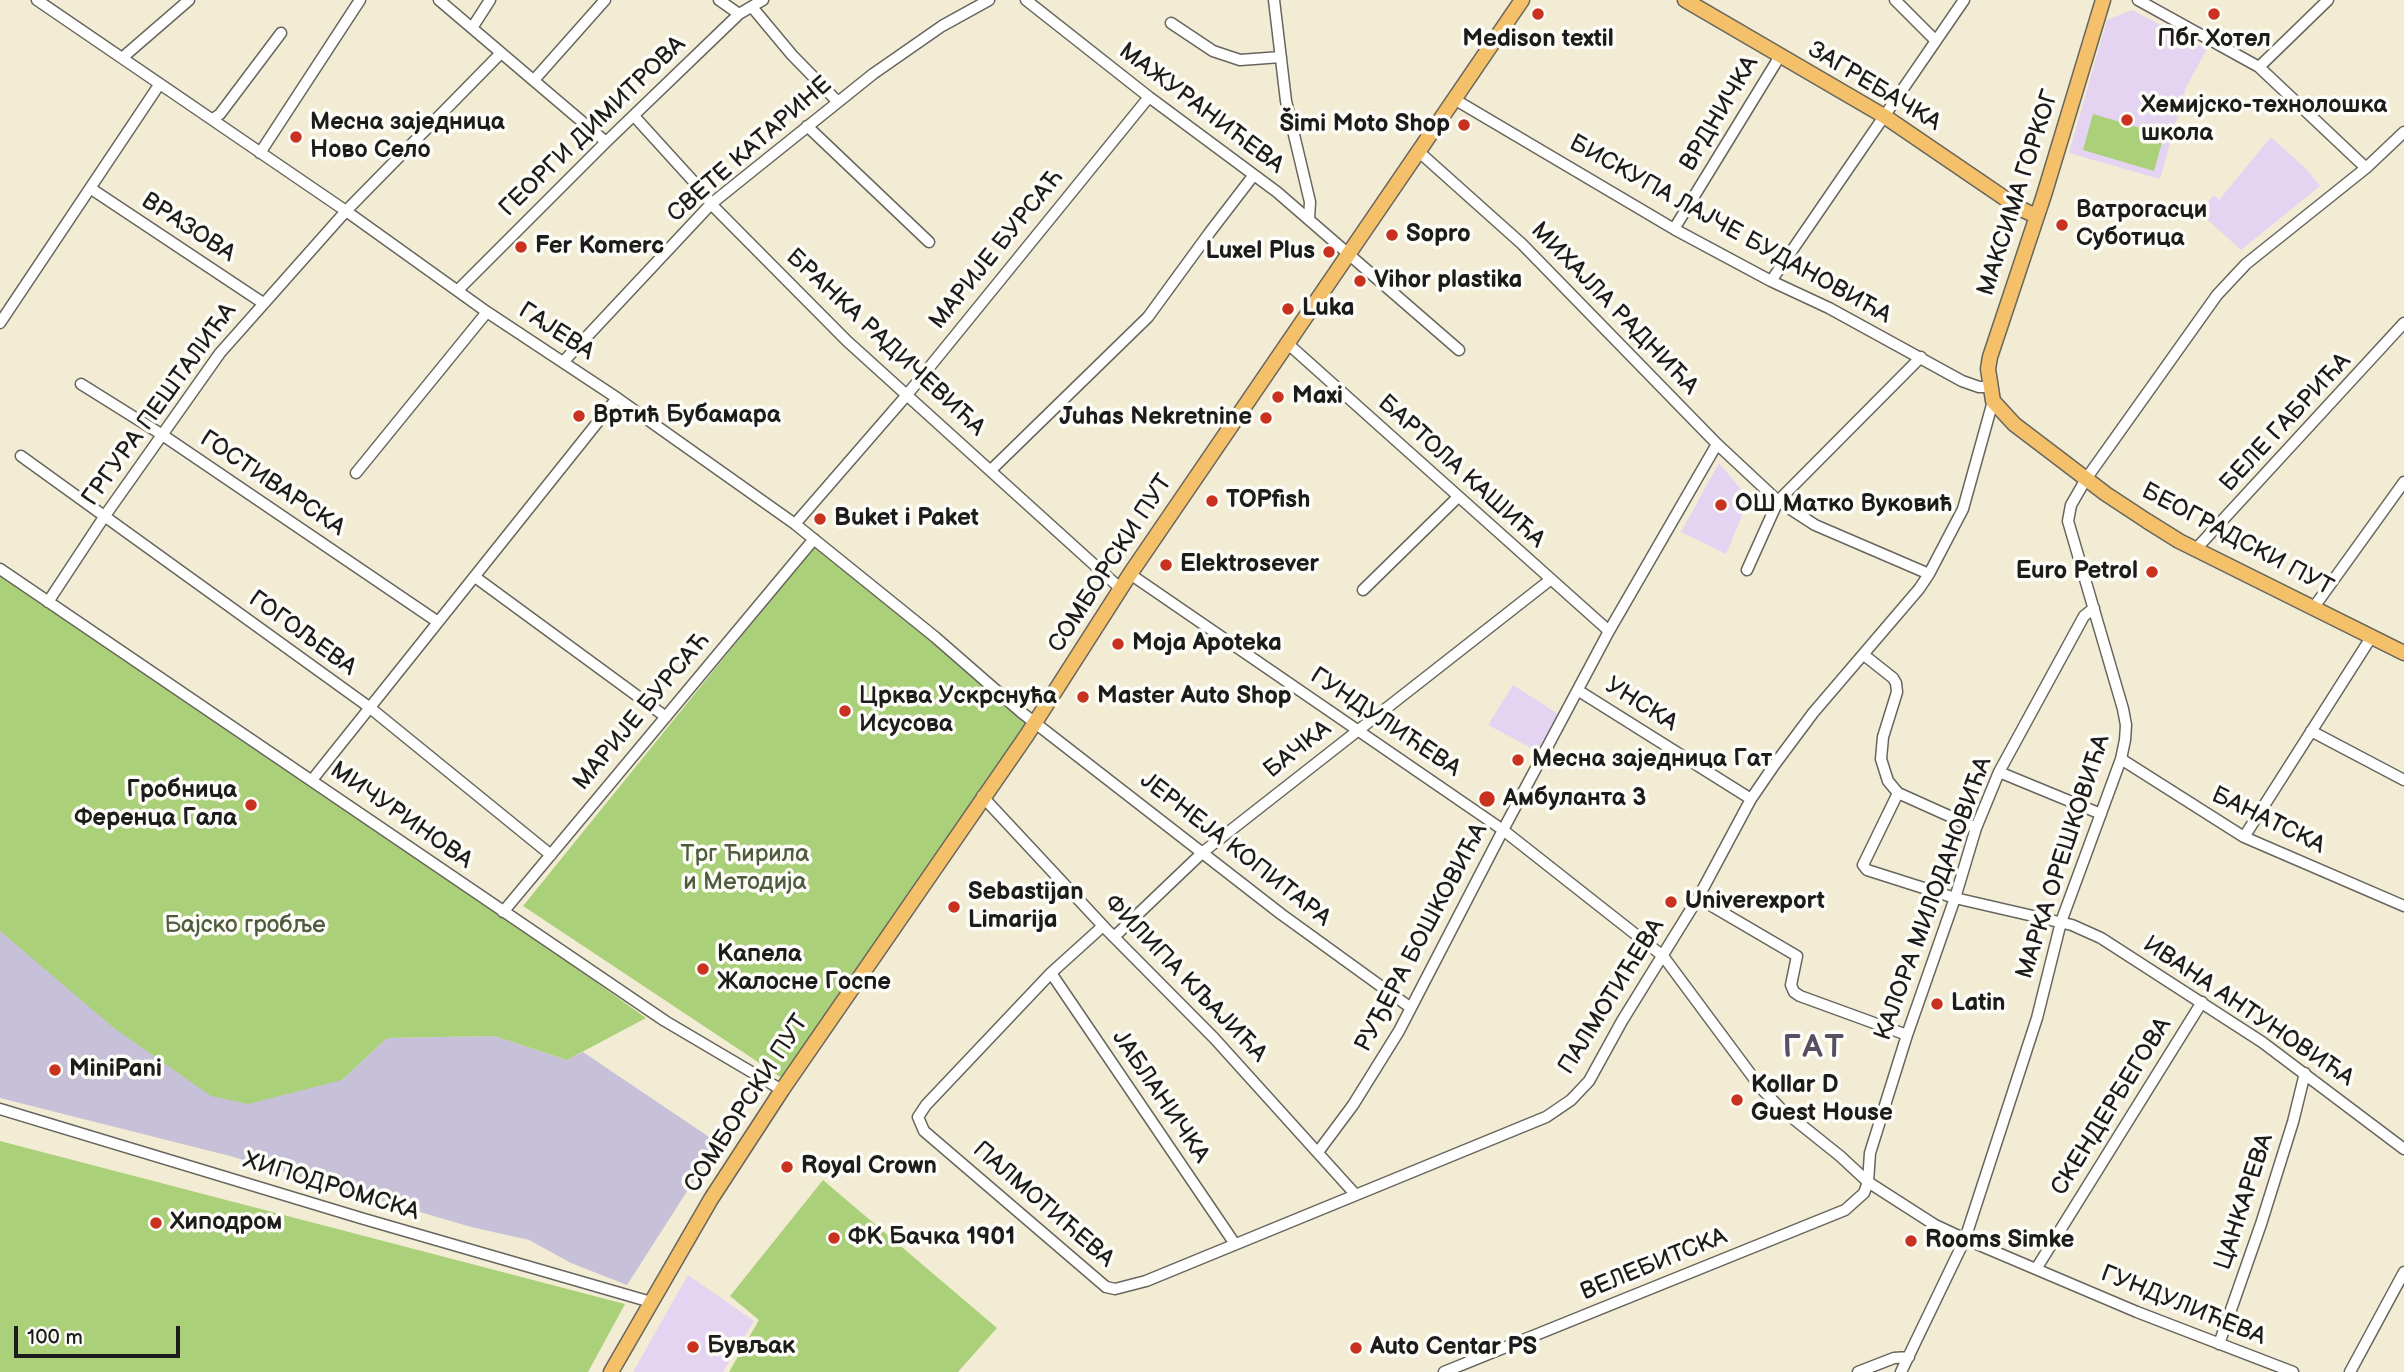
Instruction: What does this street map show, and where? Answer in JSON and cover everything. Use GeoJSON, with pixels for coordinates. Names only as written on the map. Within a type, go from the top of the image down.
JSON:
{"type":"FeatureCollection","features":[{"type":"Feature","properties":{"kind":"main road","name":"СОМБОРСКИ ПУТ"},"geometry":{"type":"LineString","coordinates":[[611,1372],[711,1199],[782,1090],[1035,722],[1130,574],[1522,0]]}},
{"type":"Feature","properties":{"kind":"main road","name":"ЗАГРЕБАЧКА"},"geometry":{"type":"LineString","coordinates":[[1685,0],[1884,116],[2019,208],[2036,216]]}},
{"type":"Feature","properties":{"kind":"main road","name":"МАКСИМА ГОРКОГ"},"geometry":{"type":"LineString","coordinates":[[1991,394],[1988,369],[1990,357],[2104,0]]}},
{"type":"Feature","properties":{"kind":"main road","name":"БЕОГРАДСКИ ПУТ"},"geometry":{"type":"LineString","coordinates":[[1991,394],[2014,424],[2147,521],[2196,549],[2404,653]]}},
{"type":"Feature","properties":{"kind":"street","name":"ГАЈЕВА"},"geometry":{"type":"LineString","coordinates":[[37,0],[346,211],[487,312],[564,361],[795,524],[1035,722]]}},
{"type":"Feature","properties":{"kind":"street"},"geometry":{"type":"LineString","coordinates":[[122,58],[189,0]]}},
{"type":"Feature","properties":{"kind":"street"},"geometry":{"type":"LineString","coordinates":[[260,153],[360,0]]}},
{"type":"Feature","properties":{"kind":"street"},"geometry":{"type":"LineString","coordinates":[[439,0],[606,142]]}},
{"type":"Feature","properties":{"kind":"street"},"geometry":{"type":"LineString","coordinates":[[472,28],[490,0]]}},
{"type":"Feature","properties":{"kind":"street"},"geometry":{"type":"LineString","coordinates":[[534,80],[605,0]]}},
{"type":"Feature","properties":{"kind":"street"},"geometry":{"type":"LineString","coordinates":[[719,0],[739,14]]}},
{"type":"Feature","properties":{"kind":"street","name":"ГЕОРГИ ДИМИТРОВА"},"geometry":{"type":"LineString","coordinates":[[458,290],[739,14],[763,0]]}},
{"type":"Feature","properties":{"kind":"street","name":"СВЕТЕ КАТАРИНЕ"},"geometry":{"type":"LineString","coordinates":[[564,361],[711,204],[837,101],[942,26],[989,0]]}},
{"type":"Feature","properties":{"kind":"street","name":"МАЖУРАНИЋЕВА"},"geometry":{"type":"LineString","coordinates":[[1026,0],[1309,219],[1459,350]]}},
{"type":"Feature","properties":{"kind":"street"},"geometry":{"type":"LineString","coordinates":[[1274,0],[1286,101],[1310,202],[1309,219]]}},
{"type":"Feature","properties":{"kind":"street"},"geometry":{"type":"LineString","coordinates":[[1895,0],[1936,41]]}},
{"type":"Feature","properties":{"kind":"street"},"geometry":{"type":"LineString","coordinates":[[1771,281],[1964,0]]}},
{"type":"Feature","properties":{"kind":"street"},"geometry":{"type":"LineString","coordinates":[[2137,0],[2259,67],[2366,168]]}},
{"type":"Feature","properties":{"kind":"street"},"geometry":{"type":"LineString","coordinates":[[2259,67],[2328,0]]}},
{"type":"Feature","properties":{"kind":"street"},"geometry":{"type":"LineString","coordinates":[[752,7],[792,55],[837,101]]}},
{"type":"Feature","properties":{"kind":"street"},"geometry":{"type":"LineString","coordinates":[[1171,23],[1213,51],[1241,60],[1281,57]]}},
{"type":"Feature","properties":{"kind":"street"},"geometry":{"type":"LineString","coordinates":[[213,119],[220,114],[281,33]]}},
{"type":"Feature","properties":{"kind":"street","name":"ГРГУРА ПЕШТАЛИЋА"},"geometry":{"type":"LineString","coordinates":[[48,601],[161,434],[220,353],[346,211],[500,54]]}},
{"type":"Feature","properties":{"kind":"street","name":"ВРДНИЧКА"},"geometry":{"type":"LineString","coordinates":[[1674,229],[1780,56]]}},
{"type":"Feature","properties":{"kind":"street"},"geometry":{"type":"LineString","coordinates":[[0,323],[159,85]]}},
{"type":"Feature","properties":{"kind":"street","name":"МАРИЈЕ БУРСАЋ"},"geometry":{"type":"LineString","coordinates":[[795,524],[906,396],[1149,97]]}},
{"type":"Feature","properties":{"kind":"street","name":"БИСКУПА ЛАЈЧЕ БУДАНОВИЋА"},"geometry":{"type":"LineString","coordinates":[[1454,99],[1674,229],[1991,394]]}},
{"type":"Feature","properties":{"kind":"street","name":"БРАНКА РАДИЧЕВИЋА"},"geometry":{"type":"LineString","coordinates":[[634,116],[711,204],[847,341],[1121,589]]}},
{"type":"Feature","properties":{"kind":"street"},"geometry":{"type":"LineString","coordinates":[[807,126],[929,242]]}},
{"type":"Feature","properties":{"kind":"street","name":"МАРКА ОРЕШКОВИЋА"},"geometry":{"type":"LineString","coordinates":[[1901,1372],[1965,1239],[2037,1018],[2061,922],[2121,759],[2126,724],[2068,521],[2071,505],[2086,479],[2217,295],[2246,264],[2366,168],[2404,132]]}},
{"type":"Feature","properties":{"kind":"street","name":"МИХАЈЛА РАДНИЋА"},"geometry":{"type":"LineString","coordinates":[[1418,150],[1522,244],[1717,444],[1778,501],[1815,525],[1929,574]]}},
{"type":"Feature","properties":{"kind":"street"},"geometry":{"type":"LineString","coordinates":[[991,470],[1148,317],[1253,176]]}},
{"type":"Feature","properties":{"kind":"street","name":"ВРАЗОВА"},"geometry":{"type":"LineString","coordinates":[[90,188],[263,303]]}},
{"type":"Feature","properties":{"kind":"street"},"geometry":{"type":"LineString","coordinates":[[356,473],[487,312]]}},
{"type":"Feature","properties":{"kind":"street","name":"БЕЛЕ ГАБРИЋА"},"geometry":{"type":"LineString","coordinates":[[2196,549],[2404,323]]}},
{"type":"Feature","properties":{"kind":"street","name":"БАРТОЛА КАШИЋА"},"geometry":{"type":"LineString","coordinates":[[1287,342],[1609,631]]}},
{"type":"Feature","properties":{"kind":"street"},"geometry":{"type":"LineString","coordinates":[[1747,570],[1778,501],[1921,358]]}},
{"type":"Feature","properties":{"kind":"street","name":"ГОСТИВАРСКА"},"geometry":{"type":"LineString","coordinates":[[80,384],[161,434],[438,622]]}},
{"type":"Feature","properties":{"kind":"street","name":"ПАЛМОТИЋЕВА"},"geometry":{"type":"LineString","coordinates":[[1051,973],[926,1105],[918,1117],[924,1130],[1106,1287],[1115,1289],[1146,1281],[1546,1117],[1571,1100],[1589,1081],[1622,1021],[1698,898],[1752,799],[1812,713],[1864,655],[1929,574],[1963,509],[1991,394]]}},
{"type":"Feature","properties":{"kind":"street"},"geometry":{"type":"LineString","coordinates":[[312,780],[617,398]]}},
{"type":"Feature","properties":{"kind":"street","name":"РУЂЕРА БОШКОВИЋА"},"geometry":{"type":"LineString","coordinates":[[1318,1152],[1381,1062],[1609,631],[1717,444]]}},
{"type":"Feature","properties":{"kind":"street","name":"ГОГОЉЕВА"},"geometry":{"type":"LineString","coordinates":[[21,456],[369,707],[551,855]]}},
{"type":"Feature","properties":{"kind":"street"},"geometry":{"type":"LineString","coordinates":[[2314,607],[2404,482]]}},
{"type":"Feature","properties":{"kind":"street"},"geometry":{"type":"LineString","coordinates":[[1363,590],[1458,497]]}},
{"type":"Feature","properties":{"kind":"street","name":"МАРИЈЕ БУРСАЋ"},"geometry":{"type":"LineString","coordinates":[[503,912],[814,539]]}},
{"type":"Feature","properties":{"kind":"street","name":"МИЧУРИНОВА"},"geometry":{"type":"LineString","coordinates":[[0,569],[664,1021],[782,1090]]}},
{"type":"Feature","properties":{"kind":"street","name":"ГУНДУЛИЋЕВА"},"geometry":{"type":"LineString","coordinates":[[1130,574],[1503,830],[1663,956],[1761,1088],[1788,1115],[1868,1182],[1936,1225],[1965,1239],[2293,1372]]}},
{"type":"Feature","properties":{"kind":"street"},"geometry":{"type":"LineString","coordinates":[[475,577],[666,717]]}},
{"type":"Feature","properties":{"kind":"street","name":"БАЧКА"},"geometry":{"type":"LineString","coordinates":[[1114,937],[1203,852],[1550,580]]}},
{"type":"Feature","properties":{"kind":"street","name":"КАЛОРА МИЛОДАНОВИЋА"},"geometry":{"type":"LineString","coordinates":[[1868,1182],[1870,1153],[1976,828],[1999,772],[2084,616],[2094,608]]}},
{"type":"Feature","properties":{"kind":"street"},"geometry":{"type":"LineString","coordinates":[[2244,837],[2372,636]]}},
{"type":"Feature","properties":{"kind":"street"},"geometry":{"type":"LineString","coordinates":[[1864,655],[1896,683],[1897,691],[1883,737],[1881,760],[1888,781],[1898,793],[1976,828]]}},
{"type":"Feature","properties":{"kind":"street","name":"УНСКА"},"geometry":{"type":"LineString","coordinates":[[1579,691],[1752,799]]}},
{"type":"Feature","properties":{"kind":"street","name":"ЈЕРНЕЈА КОПИТАРА"},"geometry":{"type":"LineString","coordinates":[[1035,722],[1314,939],[1411,1008]]}},
{"type":"Feature","properties":{"kind":"street"},"geometry":{"type":"LineString","coordinates":[[2311,731],[2404,780]]}},
{"type":"Feature","properties":{"kind":"street","name":"БАНАТСКА"},"geometry":{"type":"LineString","coordinates":[[2121,759],[2192,807],[2244,837],[2404,906]]}},
{"type":"Feature","properties":{"kind":"street"},"geometry":{"type":"LineString","coordinates":[[1999,772],[2101,814]]}},
{"type":"Feature","properties":{"kind":"street","name":"ИВАНА АНТУНОВИЋА"},"geometry":{"type":"LineString","coordinates":[[1898,793],[1863,865],[1867,870],[1955,898],[2086,930],[2202,1002],[2305,1073],[2404,1149]]}},
{"type":"Feature","properties":{"kind":"street","name":"ФИЛИПА КЉАЈИЋА"},"geometry":{"type":"LineString","coordinates":[[982,796],[1103,926],[1214,1038],[1355,1194]]}},
{"type":"Feature","properties":{"kind":"street"},"geometry":{"type":"LineString","coordinates":[[1698,898],[1797,956],[1791,985],[1794,992],[1800,996],[1907,1035]]}},
{"type":"Feature","properties":{"kind":"street"},"geometry":{"type":"LineString","coordinates":[[1051,973],[1103,926]]}},
{"type":"Feature","properties":{"kind":"street","name":"ЈАБЛАНИЧКА"},"geometry":{"type":"LineString","coordinates":[[1051,973],[1235,1244]]}},
{"type":"Feature","properties":{"kind":"street","name":"СКЕНДЕРБЕГОВА"},"geometry":{"type":"LineString","coordinates":[[2036,1269],[2202,1002]]}},
{"type":"Feature","properties":{"kind":"street","name":"ЦАНКАРЕВА"},"geometry":{"type":"LineString","coordinates":[[2219,1344],[2261,1224],[2293,1122],[2305,1073]]}},
{"type":"Feature","properties":{"kind":"street","name":"ХИПОДРОМСКА"},"geometry":{"type":"LineString","coordinates":[[0,1109],[363,1219],[651,1302]]}},
{"type":"Feature","properties":{"kind":"street","name":"ВЕЛЕБИТСКА"},"geometry":{"type":"LineString","coordinates":[[1444,1372],[1844,1210],[1864,1193],[1868,1182]]}},
{"type":"Feature","properties":{"kind":"street"},"geometry":{"type":"LineString","coordinates":[[2350,1372],[2404,1272]]}},
{"type":"Feature","properties":{"kind":"street"},"geometry":{"type":"LineString","coordinates":[[1858,1372],[1894,1358],[1909,1357]]}},
{"type":"Feature","properties":{"kind":"shaded area","name":"Хемијско-технолошка школа"},"geometry":{"type":"Polygon","coordinates":[[[2132,10],[2207,49],[2186,87],[2160,179],[2069,153],[2107,20],[2132,10]]]}},
{"type":"Feature","properties":{"kind":"shaded area"},"geometry":{"type":"Polygon","coordinates":[[[2271,137],[2306,169],[2320,186],[2241,250],[2199,212],[2214,195],[2219,200],[2271,137]]]}},
{"type":"Feature","properties":{"kind":"shaded area","name":"ОШ Матко Вуковић"},"geometry":{"type":"Polygon","coordinates":[[[1719,463],[1749,499],[1726,554],[1681,532],[1719,463]]]}},
{"type":"Feature","properties":{"kind":"shaded area"},"geometry":{"type":"Polygon","coordinates":[[[1513,685],[1558,714],[1537,751],[1488,725],[1513,685]]]}},
{"type":"Feature","properties":{"kind":"shaded area"},"geometry":{"type":"Polygon","coordinates":[[[0,931],[342,1080],[387,1038],[494,1036],[567,1060],[583,1052],[718,1143],[627,1285],[571,1263],[529,1240],[471,1227],[230,1156],[0,1098],[0,931]]]}},
{"type":"Feature","properties":{"kind":"shaded area","name":"Бувљак"},"geometry":{"type":"Polygon","coordinates":[[[688,1275],[754,1321],[723,1372],[633,1372],[688,1275]]]}},
{"type":"Feature","properties":{"kind":"green space"},"geometry":{"type":"Polygon","coordinates":[[[2093,114],[2164,135],[2154,171],[2083,150],[2093,114]]]}},
{"type":"Feature","properties":{"kind":"green space","name":"Трг Ћирила и Методија"},"geometry":{"type":"Polygon","coordinates":[[[816,544],[1027,721],[782,1078],[523,906],[816,544]]]}},
{"type":"Feature","properties":{"kind":"green space","name":"Бајско гробље"},"geometry":{"type":"Polygon","coordinates":[[[0,572],[389,833],[646,1018],[567,1060],[494,1036],[387,1038],[342,1080],[248,1104],[211,1096],[114,1028],[0,931],[0,572]]]}},
{"type":"Feature","properties":{"kind":"green space","name":"Хиподром"},"geometry":{"type":"Polygon","coordinates":[[[0,1141],[625,1304],[588,1372],[0,1372],[0,1141]]]}},
{"type":"Feature","properties":{"kind":"green space","name":"ФК Бачка 1901"},"geometry":{"type":"Polygon","coordinates":[[[823,1180],[997,1328],[958,1372],[729,1372],[759,1320],[730,1296],[823,1180]]]}},
{"type":"Feature","properties":{"kind":"place","name":"Medison textil"},"geometry":{"type":"Point","coordinates":[1538,14]}},
{"type":"Feature","properties":{"kind":"place","name":"Пбг Хотел"},"geometry":{"type":"Point","coordinates":[2214,14]}},
{"type":"Feature","properties":{"kind":"place","name":"Хемијско-технолошка школа"},"geometry":{"type":"Point","coordinates":[2127,120]}},
{"type":"Feature","properties":{"kind":"place","name":"Šimi Moto Shop"},"geometry":{"type":"Point","coordinates":[1464,125]}},
{"type":"Feature","properties":{"kind":"place","name":"Месна заједница Ново Село"},"geometry":{"type":"Point","coordinates":[296,137]}},
{"type":"Feature","properties":{"kind":"place","name":"Ватрогасци Суботица"},"geometry":{"type":"Point","coordinates":[2062,225]}},
{"type":"Feature","properties":{"kind":"place","name":"Sopro"},"geometry":{"type":"Point","coordinates":[1392,235]}},
{"type":"Feature","properties":{"kind":"place","name":"Fer Komerc"},"geometry":{"type":"Point","coordinates":[521,247]}},
{"type":"Feature","properties":{"kind":"place","name":"Luxel Plus"},"geometry":{"type":"Point","coordinates":[1329,252]}},
{"type":"Feature","properties":{"kind":"place","name":"Vihor plastika"},"geometry":{"type":"Point","coordinates":[1360,281]}},
{"type":"Feature","properties":{"kind":"place","name":"Luka"},"geometry":{"type":"Point","coordinates":[1288,309]}},
{"type":"Feature","properties":{"kind":"place","name":"Maxi"},"geometry":{"type":"Point","coordinates":[1278,397]}},
{"type":"Feature","properties":{"kind":"place","name":"Вртић Бубамара"},"geometry":{"type":"Point","coordinates":[579,416]}},
{"type":"Feature","properties":{"kind":"place","name":"Juhas Nekretnine"},"geometry":{"type":"Point","coordinates":[1266,418]}},
{"type":"Feature","properties":{"kind":"place","name":"TOPfish"},"geometry":{"type":"Point","coordinates":[1212,501]}},
{"type":"Feature","properties":{"kind":"place","name":"ОШ Матко Вуковић"},"geometry":{"type":"Point","coordinates":[1721,505]}},
{"type":"Feature","properties":{"kind":"place","name":"Buket i Paket"},"geometry":{"type":"Point","coordinates":[820,519]}},
{"type":"Feature","properties":{"kind":"place","name":"Elektrosever"},"geometry":{"type":"Point","coordinates":[1166,565]}},
{"type":"Feature","properties":{"kind":"place","name":"Euro Petrol"},"geometry":{"type":"Point","coordinates":[2152,572]}},
{"type":"Feature","properties":{"kind":"place","name":"Moja Apoteka"},"geometry":{"type":"Point","coordinates":[1118,644]}},
{"type":"Feature","properties":{"kind":"place","name":"Master Auto Shop"},"geometry":{"type":"Point","coordinates":[1083,697]}},
{"type":"Feature","properties":{"kind":"place","name":"Црква Ускрснућа Исусова"},"geometry":{"type":"Point","coordinates":[845,711]}},
{"type":"Feature","properties":{"kind":"place","name":"Месна заједница Гат"},"geometry":{"type":"Point","coordinates":[1518,760]}},
{"type":"Feature","properties":{"kind":"place","name":"Амбуланта 3"},"geometry":{"type":"Point","coordinates":[1487,799]}},
{"type":"Feature","properties":{"kind":"place","name":"Гробница Ференца Гала"},"geometry":{"type":"Point","coordinates":[251,805]}},
{"type":"Feature","properties":{"kind":"place","name":"Univerexport"},"geometry":{"type":"Point","coordinates":[1671,902]}},
{"type":"Feature","properties":{"kind":"place","name":"Sebastijan Limarija"},"geometry":{"type":"Point","coordinates":[954,907]}},
{"type":"Feature","properties":{"kind":"place","name":"Капела Жалосне Госпе"},"geometry":{"type":"Point","coordinates":[703,969]}},
{"type":"Feature","properties":{"kind":"place","name":"Latin"},"geometry":{"type":"Point","coordinates":[1937,1004]}},
{"type":"Feature","properties":{"kind":"place","name":"MiniPani"},"geometry":{"type":"Point","coordinates":[55,1070]}},
{"type":"Feature","properties":{"kind":"place","name":"Kollar D Guest House"},"geometry":{"type":"Point","coordinates":[1737,1100]}},
{"type":"Feature","properties":{"kind":"place","name":"Royal Crown"},"geometry":{"type":"Point","coordinates":[787,1167]}},
{"type":"Feature","properties":{"kind":"place","name":"Хиподром"},"geometry":{"type":"Point","coordinates":[156,1223]}},
{"type":"Feature","properties":{"kind":"place","name":"ФК Бачка 1901"},"geometry":{"type":"Point","coordinates":[834,1238]}},
{"type":"Feature","properties":{"kind":"place","name":"Rooms Simke"},"geometry":{"type":"Point","coordinates":[1911,1241]}},
{"type":"Feature","properties":{"kind":"place","name":"Бувљак"},"geometry":{"type":"Point","coordinates":[693,1347]}},
{"type":"Feature","properties":{"kind":"place","name":"Auto Centar PS"},"geometry":{"type":"Point","coordinates":[1356,1348]}},
{"type":"Feature","properties":{"kind":"district","name":"ГАТ"},"geometry":{"type":"Point","coordinates":[1814,1049]}}]}
